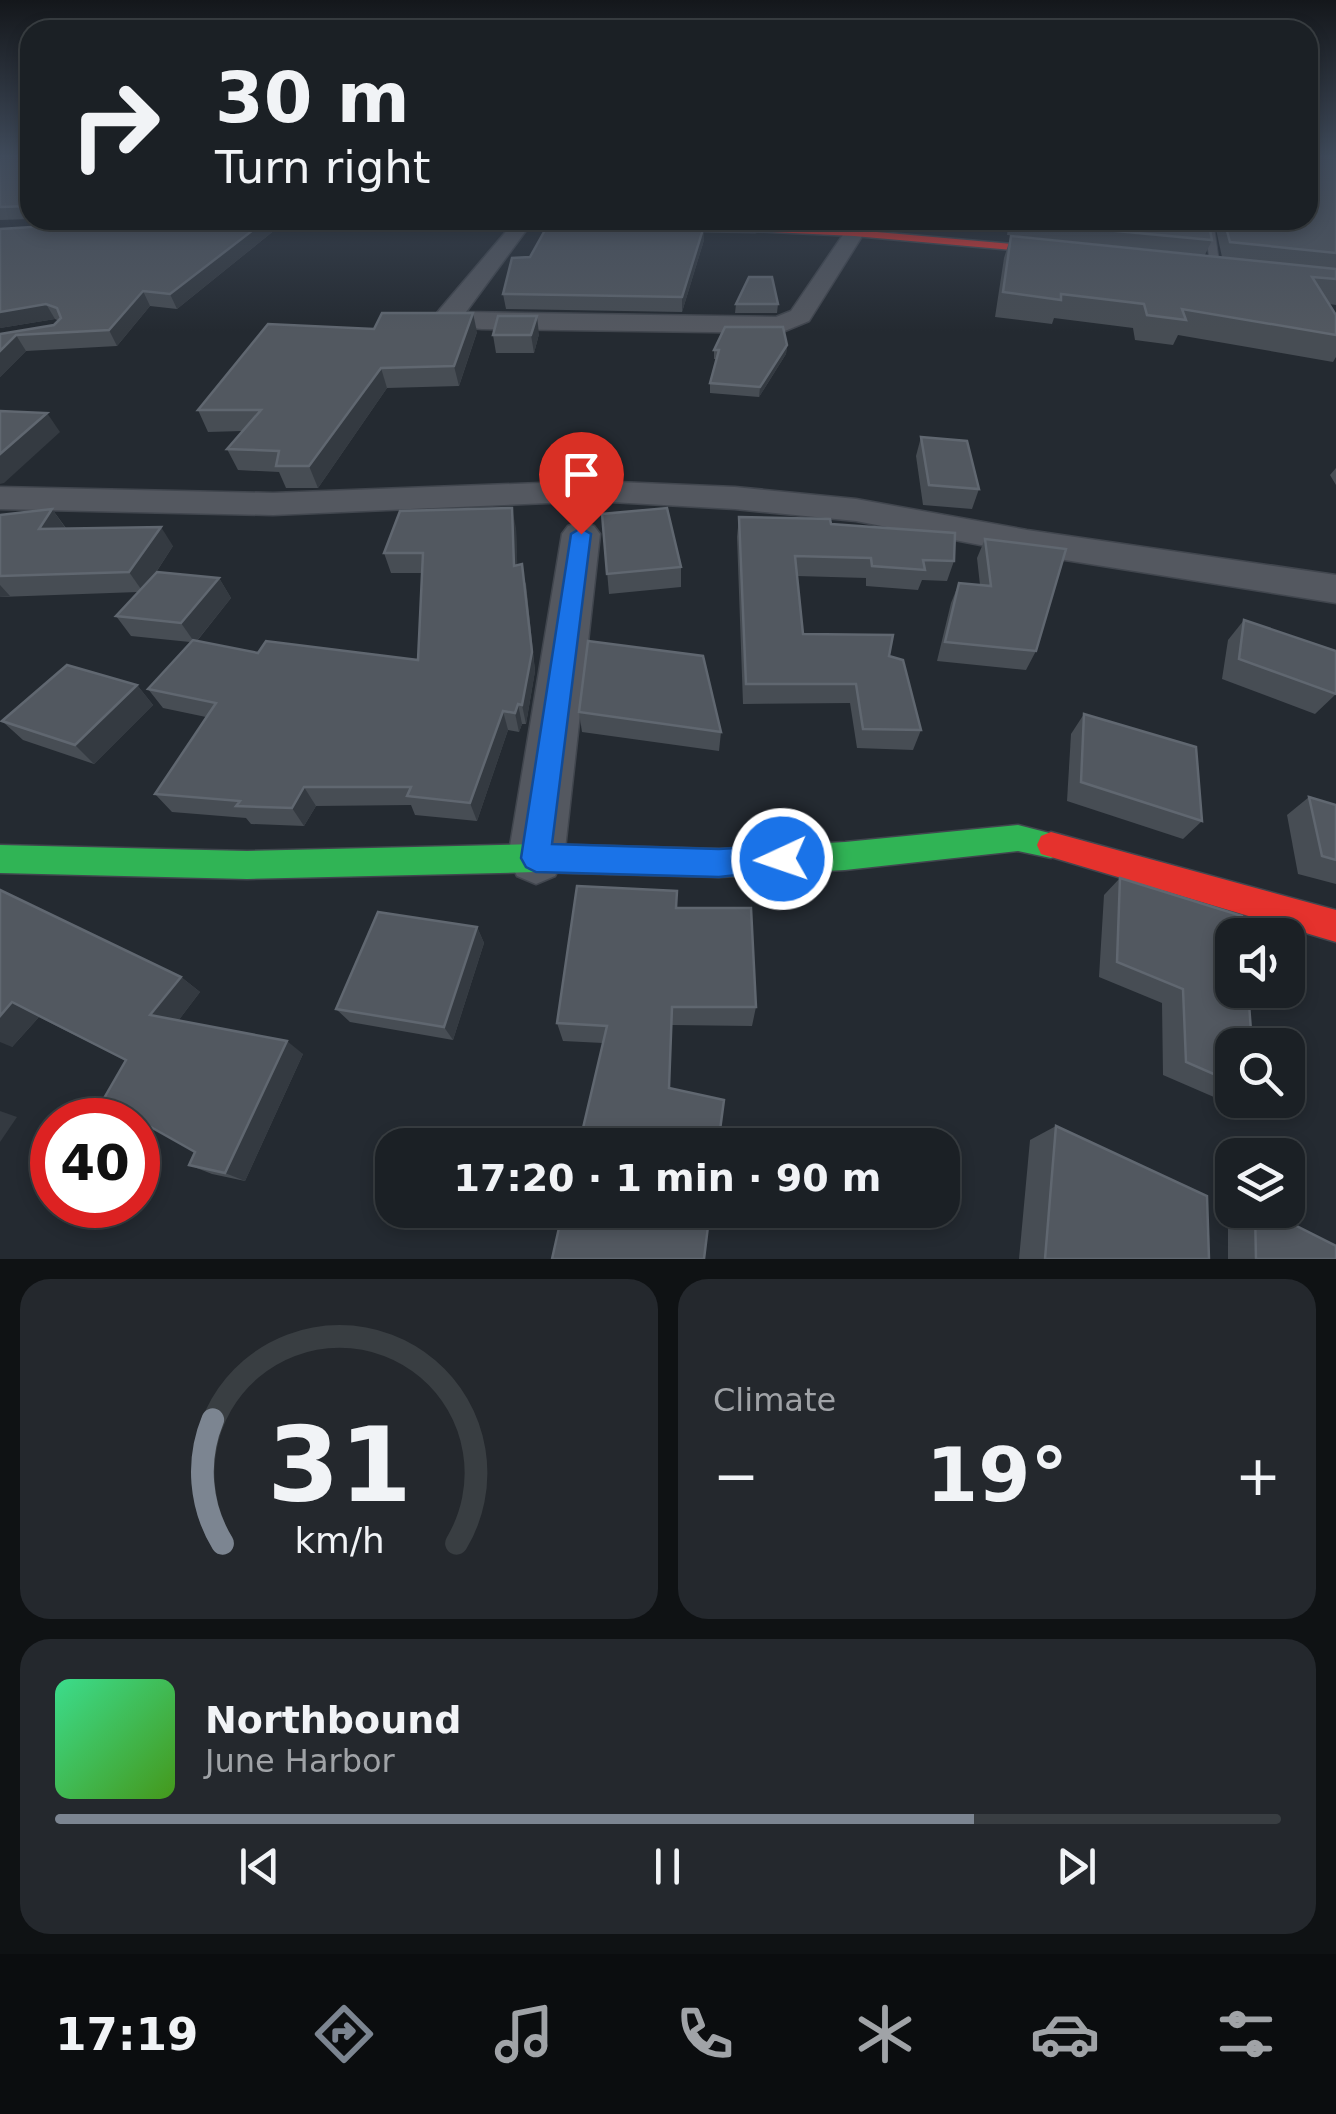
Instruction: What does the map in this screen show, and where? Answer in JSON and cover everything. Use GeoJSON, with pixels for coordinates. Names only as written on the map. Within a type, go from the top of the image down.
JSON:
{"type":"FeatureCollection","features":[{"type":"Feature","properties":{"kind":"street"},"geometry":{"type":"LineString","coordinates":[[516,230],[450,313],[460,319],[482,321],[780,325],[800,316],[854,233]]}},
{"type":"Feature","properties":{"kind":"street"},"geometry":{"type":"LineString","coordinates":[[795,230],[1106,256]]}},
{"type":"Feature","properties":{"kind":"street"},"geometry":{"type":"LineString","coordinates":[[0,498],[273,504],[593,491],[735,498],[856,510],[1027,542],[1336,589]]}},
{"type":"Feature","properties":{"kind":"street"},"geometry":{"type":"LineString","coordinates":[[536,858],[581,534]]}},
{"type":"Feature","properties":{"kind":"street"},"geometry":{"type":"LineString","coordinates":[[0,859],[247,866],[536,858],[719,863],[844,856],[1018,838],[1087,852],[1336,926]]}},
{"type":"Feature","properties":{"kind":"lane"},"geometry":{"type":"LineString","coordinates":[[1210,230],[1216,267]]}},
{"type":"Feature","properties":{"kind":"building"},"geometry":{"type":"Polygon","coordinates":[[[1318,214],[1336,214],[1336,253],[1230,242],[1227,230],[1318,230],[1318,214]]]}},
{"type":"Feature","properties":{"kind":"building"},"geometry":{"type":"Polygon","coordinates":[[[0,229],[253,230],[170,294],[143,291],[109,330],[16,335],[0,351],[0,334],[54,325],[61,318],[57,308],[46,304],[0,312],[0,229]]]}},
{"type":"Feature","properties":{"kind":"building"},"geometry":{"type":"Polygon","coordinates":[[[545,230],[703,230],[682,297],[503,294],[512,258],[530,257],[545,230]]]}},
{"type":"Feature","properties":{"kind":"building"},"geometry":{"type":"Polygon","coordinates":[[[1106,230],[1210,230],[1212,240],[1106,230]]]}},
{"type":"Feature","properties":{"kind":"building"},"geometry":{"type":"Polygon","coordinates":[[[1011,236],[1336,269],[1336,279],[1312,277],[1336,315],[1336,335],[1182,309],[1186,320],[1147,315],[1144,304],[1061,294],[1061,300],[1003,292],[1011,236]]]}},
{"type":"Feature","properties":{"kind":"building"},"geometry":{"type":"Polygon","coordinates":[[[749,277],[772,277],[778,304],[736,304],[749,277]]]}},
{"type":"Feature","properties":{"kind":"building"},"geometry":{"type":"Polygon","coordinates":[[[382,313],[473,313],[454,366],[381,368],[309,466],[276,466],[279,451],[227,449],[261,410],[198,410],[268,324],[374,329],[382,313]]]}},
{"type":"Feature","properties":{"kind":"building"},"geometry":{"type":"Polygon","coordinates":[[[498,316],[537,316],[531,335],[493,335],[498,316]]]}},
{"type":"Feature","properties":{"kind":"building"},"geometry":{"type":"Polygon","coordinates":[[[725,327],[783,327],[787,345],[760,387],[710,383],[719,350],[714,350],[725,327]]]}},
{"type":"Feature","properties":{"kind":"building"},"geometry":{"type":"Polygon","coordinates":[[[0,411],[47,413],[0,454],[0,411]]]}},
{"type":"Feature","properties":{"kind":"building"},"geometry":{"type":"Polygon","coordinates":[[[921,437],[967,441],[979,489],[929,485],[921,437]]]}},
{"type":"Feature","properties":{"kind":"building"},"geometry":{"type":"Polygon","coordinates":[[[512,508],[514,566],[522,564],[532,652],[522,705],[518,704],[515,713],[503,711],[470,803],[407,796],[411,787],[304,787],[292,808],[236,806],[240,801],[155,794],[216,703],[148,689],[193,640],[258,653],[266,641],[418,660],[423,553],[384,553],[400,511],[512,508]]]}},
{"type":"Feature","properties":{"kind":"building"},"geometry":{"type":"Polygon","coordinates":[[[667,508],[681,567],[607,574],[602,514],[667,508]]]}},
{"type":"Feature","properties":{"kind":"building"},"geometry":{"type":"Polygon","coordinates":[[[52,509],[39,529],[161,527],[129,572],[0,576],[0,515],[52,509]]]}},
{"type":"Feature","properties":{"kind":"building"},"geometry":{"type":"Polygon","coordinates":[[[739,517],[830,519],[831,524],[955,533],[954,561],[923,560],[925,570],[872,566],[871,558],[795,556],[803,634],[893,635],[889,656],[903,660],[921,730],[863,729],[856,684],[746,684],[739,517]]]}},
{"type":"Feature","properties":{"kind":"building"},"geometry":{"type":"Polygon","coordinates":[[[985,539],[1066,549],[1036,651],[945,642],[959,583],[991,586],[985,539]]]}},
{"type":"Feature","properties":{"kind":"building"},"geometry":{"type":"Polygon","coordinates":[[[157,572],[219,578],[181,623],[116,616],[157,572]]]}},
{"type":"Feature","properties":{"kind":"building"},"geometry":{"type":"Polygon","coordinates":[[[1244,620],[1336,651],[1336,694],[1239,659],[1244,620]]]}},
{"type":"Feature","properties":{"kind":"building"},"geometry":{"type":"Polygon","coordinates":[[[588,641],[703,656],[721,732],[579,712],[588,641]]]}},
{"type":"Feature","properties":{"kind":"building"},"geometry":{"type":"Polygon","coordinates":[[[67,665],[137,685],[75,745],[2,721],[67,665]]]}},
{"type":"Feature","properties":{"kind":"building"},"geometry":{"type":"Polygon","coordinates":[[[1084,714],[1196,747],[1202,821],[1081,782],[1084,714]]]}},
{"type":"Feature","properties":{"kind":"building"},"geometry":{"type":"Polygon","coordinates":[[[1309,797],[1336,805],[1336,860],[1322,856],[1309,797]]]}},
{"type":"Feature","properties":{"kind":"building"},"geometry":{"type":"Polygon","coordinates":[[[1120,878],[1242,916],[1215,918],[1215,1008],[1249,1008],[1251,1028],[1215,1028],[1215,1075],[1186,1062],[1183,989],[1117,962],[1120,878]]]}},
{"type":"Feature","properties":{"kind":"building"},"geometry":{"type":"Polygon","coordinates":[[[577,886],[677,891],[676,908],[751,908],[756,1007],[672,1007],[669,1088],[724,1100],[720,1128],[583,1128],[607,1026],[557,1023],[577,886]]]}},
{"type":"Feature","properties":{"kind":"building"},"geometry":{"type":"Polygon","coordinates":[[[0,890],[181,977],[150,1015],[287,1041],[225,1173],[189,1165],[195,1152],[160,1132],[160,1098],[104,1098],[126,1060],[12,1002],[0,1016],[0,890]]]}},
{"type":"Feature","properties":{"kind":"building"},"geometry":{"type":"Polygon","coordinates":[[[378,912],[477,927],[444,1027],[336,1009],[378,912]]]}},
{"type":"Feature","properties":{"kind":"building"},"geometry":{"type":"Polygon","coordinates":[[[1056,1126],[1207,1196],[1209,1259],[1045,1259],[1056,1126]]]}},
{"type":"Feature","properties":{"kind":"building"},"geometry":{"type":"Polygon","coordinates":[[[559,1228],[708,1228],[704,1259],[552,1259],[559,1228]]]}},
{"type":"Feature","properties":{"kind":"building"},"geometry":{"type":"Polygon","coordinates":[[[1255,1228],[1300,1228],[1336,1246],[1336,1259],[1256,1259],[1255,1228]]]}},
{"type":"Feature","properties":{"kind":"traffic: fast"},"geometry":{"type":"LineString","coordinates":[[0,859],[247,865],[536,858],[719,863],[845,856],[1018,838],[1051,845]]}},
{"type":"Feature","properties":{"kind":"traffic: jam"},"geometry":{"type":"LineString","coordinates":[[780,230],[1080,253]]}},
{"type":"Feature","properties":{"kind":"traffic: jam"},"geometry":{"type":"LineString","coordinates":[[1051,845],[1336,926]]}},
{"type":"Feature","properties":{"kind":"route"},"geometry":{"type":"LineString","coordinates":[[581,534],[536,858],[719,863],[782,859]]}}]}
